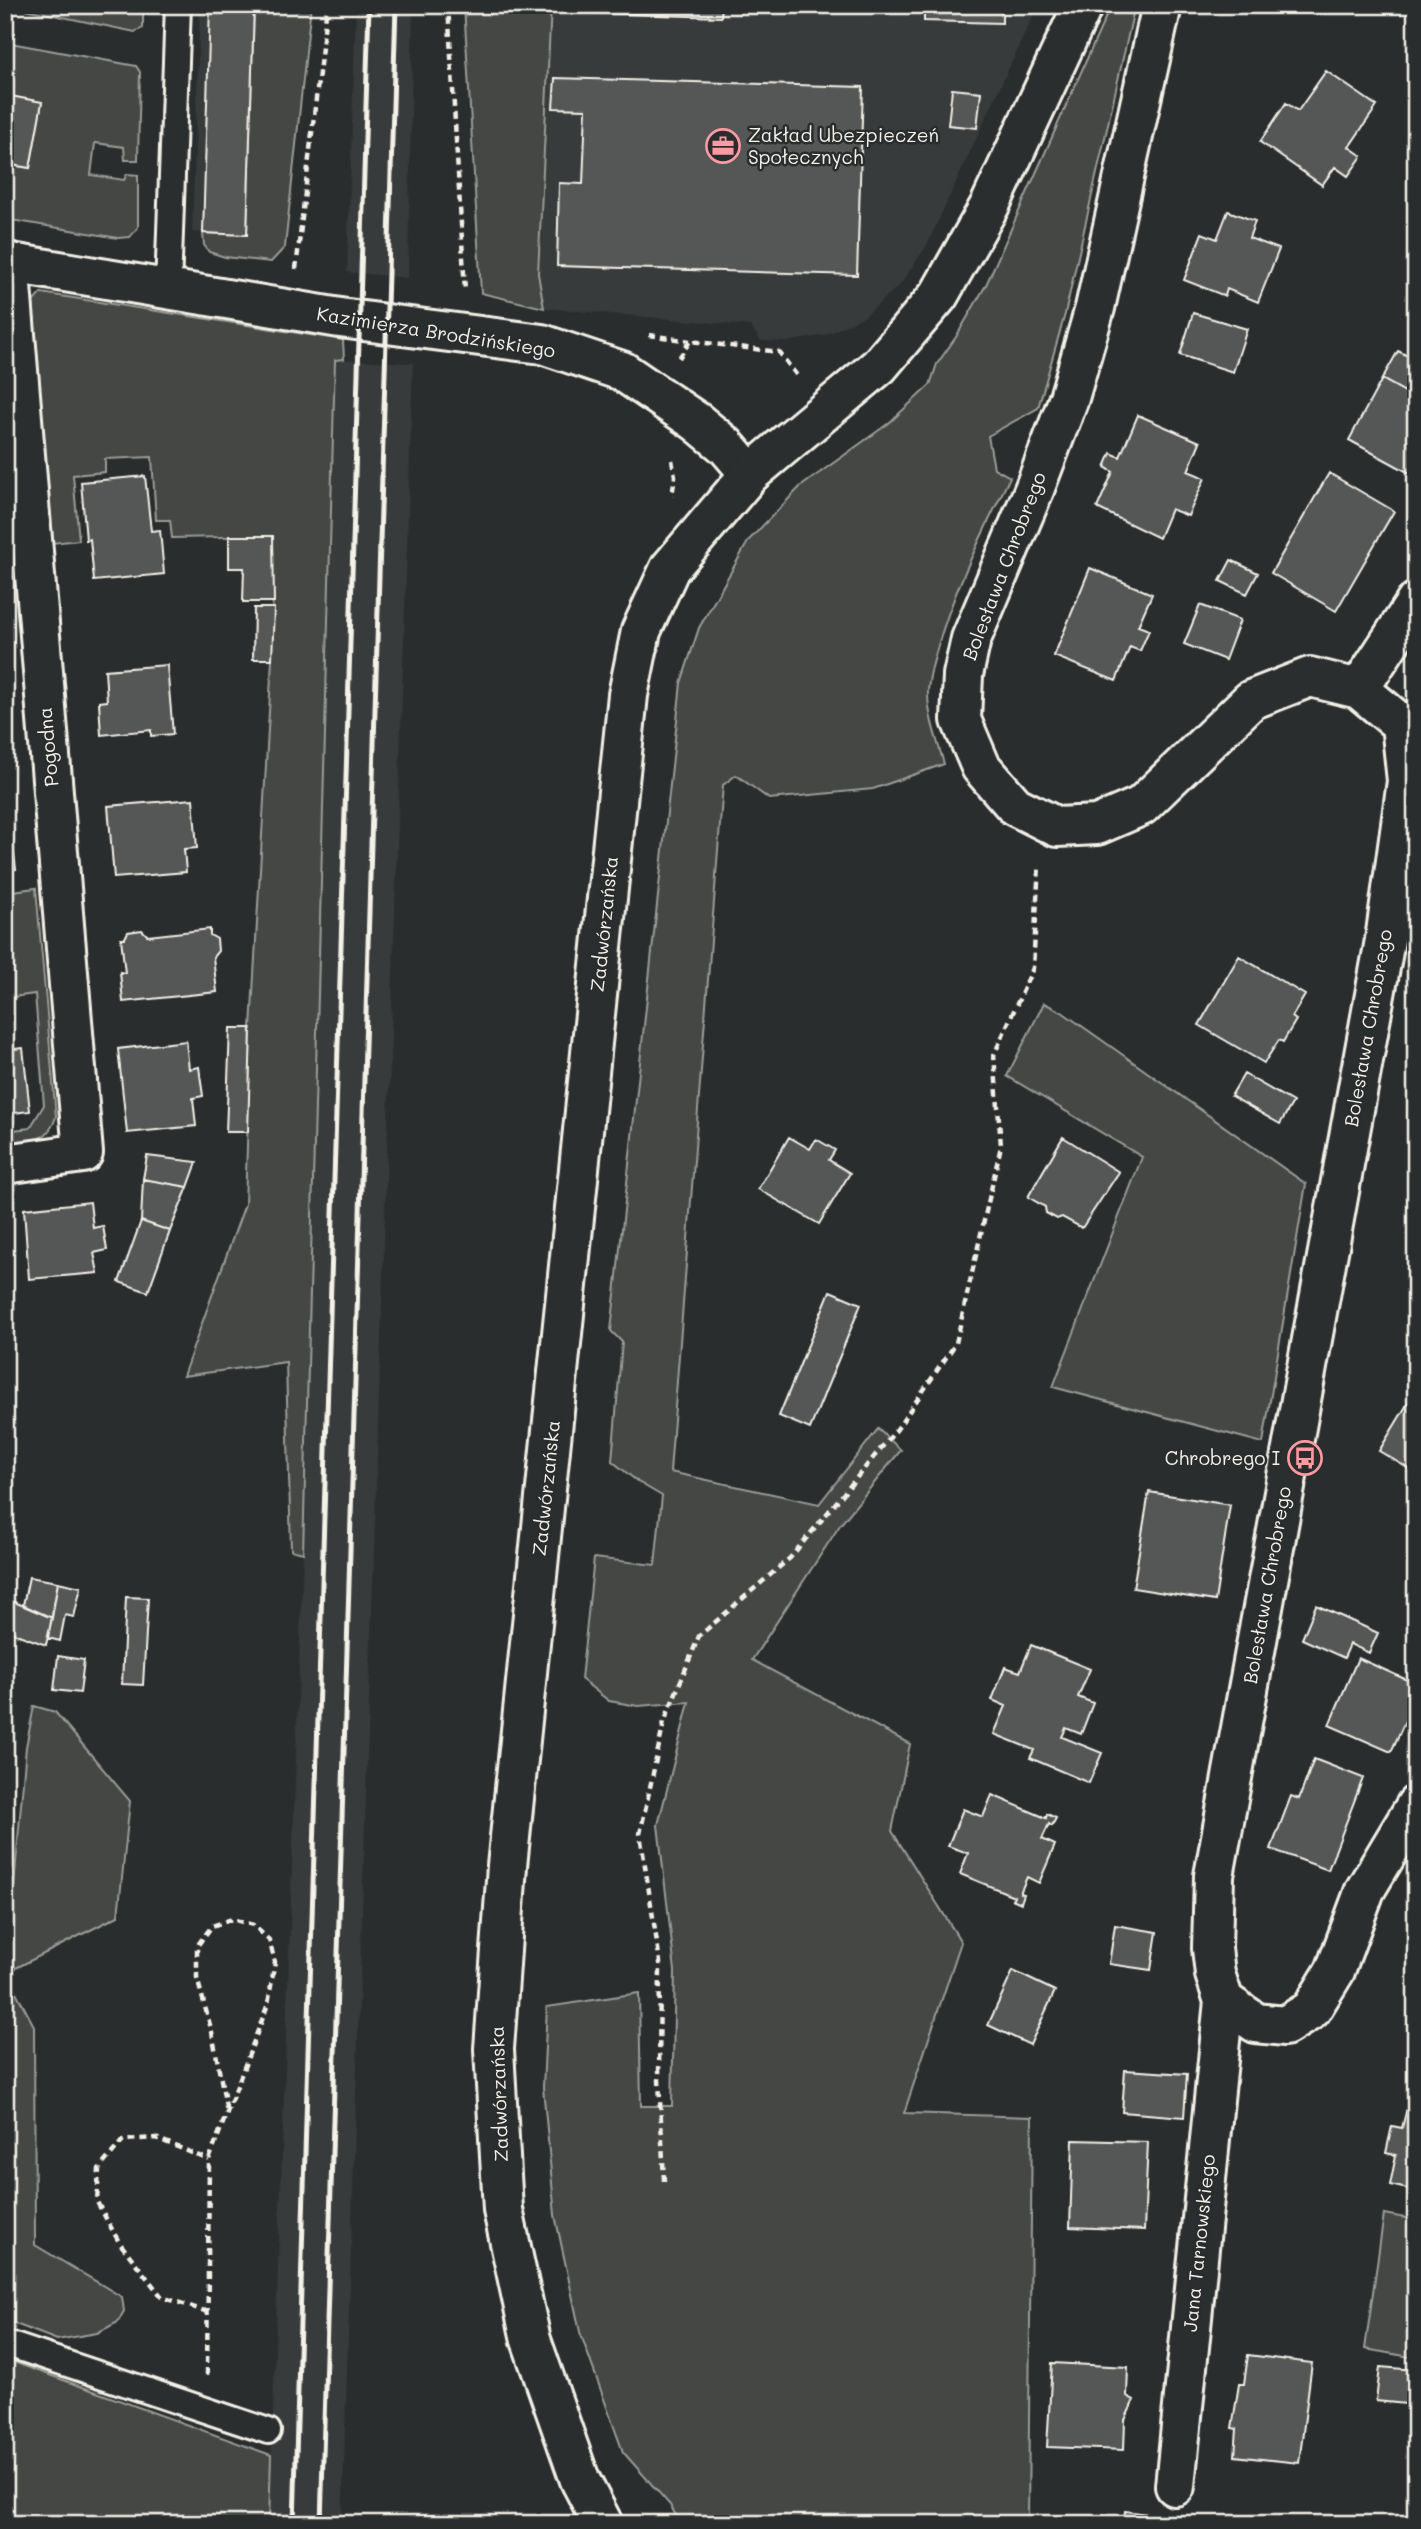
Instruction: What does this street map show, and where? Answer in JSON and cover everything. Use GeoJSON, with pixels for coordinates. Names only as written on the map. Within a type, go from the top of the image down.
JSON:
{"type":"FeatureCollection","features":[{"type":"Feature","properties":{"kind":"street"},"geometry":{"type":"LineString","coordinates":[[750,474],[879,366],[939,295],[990,205],[1083,5]]}},
{"type":"Feature","properties":{"kind":"street","name":"Bolesława Chrobrego"},"geometry":{"type":"LineString","coordinates":[[1162,5],[1095,308],[1069,398],[1034,490],[971,639],[963,675],[961,720],[981,767],[1015,806],[1058,827],[1097,825],[1142,806],[1251,700],[1310,677],[1359,689],[1401,724],[1407,781],[1385,940],[1214,1876],[1212,1948],[1215,1974],[1224,2001]]}},
{"type":"Feature","properties":{"kind":"street","name":"Kazimierza Brodzińskiego"},"geometry":{"type":"LineString","coordinates":[[7,262],[289,309],[542,344],[622,371],[726,446],[750,474]]}},
{"type":"Feature","properties":{"kind":"street","name":"Pogodna"},"geometry":{"type":"LineString","coordinates":[[5,1164],[83,1153],[7,262]]}},
{"type":"Feature","properties":{"kind":"street","name":"Zadwórzańska"},"geometry":{"type":"LineString","coordinates":[[604,2524],[580,2480],[531,2340],[503,2210],[494,2049],[499,1971],[507,1866],[628,695],[641,631],[670,568],[750,474]]}},
{"type":"Feature","properties":{"kind":"street"},"geometry":{"type":"LineString","coordinates":[[1359,689],[1416,602]]}},
{"type":"Feature","properties":{"kind":"street"},"geometry":{"type":"LineString","coordinates":[[1224,2001],[1256,2022],[1285,2026],[1311,2010],[1335,1971],[1365,1890],[1416,1805]]}},
{"type":"Feature","properties":{"kind":"street","name":"Jana Tarnowskiego"},"geometry":{"type":"LineString","coordinates":[[1175,2486],[1224,2001]]}},
{"type":"Feature","properties":{"kind":"lane"},"geometry":{"type":"LineString","coordinates":[[168,289],[178,5]]}},
{"type":"Feature","properties":{"kind":"lane"},"geometry":{"type":"LineString","coordinates":[[5,2343],[268,2431]]}},
{"type":"Feature","properties":{"kind":"path"},"geometry":{"type":"LineString","coordinates":[[289,309],[295,279],[327,5]]}},
{"type":"Feature","properties":{"kind":"path"},"geometry":{"type":"LineString","coordinates":[[448,5],[468,334]]}},
{"type":"Feature","properties":{"kind":"path"},"geometry":{"type":"LineString","coordinates":[[657,395],[690,341],[779,352],[823,412]]}},
{"type":"Feature","properties":{"kind":"path"},"geometry":{"type":"LineString","coordinates":[[664,2181],[659,2080],[660,1962],[640,1834],[664,1722],[699,1636],[790,1558],[897,1429],[956,1343],[1001,1146],[994,1055],[1033,968],[1041,819]]}},
{"type":"Feature","properties":{"kind":"path"},"geometry":{"type":"LineString","coordinates":[[207,2410],[209,2160],[268,2004],[275,1962],[269,1940],[253,1925],[233,1919],[212,1926],[197,1946],[197,1978],[212,2032],[227,2112]]}},
{"type":"Feature","properties":{"kind":"path"},"geometry":{"type":"LineString","coordinates":[[208,2312],[162,2297],[119,2242],[97,2202],[99,2169],[123,2140],[156,2138],[209,2160]]}},
{"type":"Feature","properties":{"kind":"shaded area"},"geometry":{"type":"Polygon","coordinates":[[[5,5],[143,5],[143,28],[135,32],[5,5]]]}},
{"type":"Feature","properties":{"kind":"shaded area"},"geometry":{"type":"Polygon","coordinates":[[[200,5],[254,5],[247,235],[192,232],[200,5]]]}},
{"type":"Feature","properties":{"kind":"shaded area"},"geometry":{"type":"Polygon","coordinates":[[[254,5],[311,5],[285,247],[271,262],[225,257],[209,252],[204,245],[203,233],[247,235],[254,5]]]}},
{"type":"Feature","properties":{"kind":"shaded area"},"geometry":{"type":"Polygon","coordinates":[[[356,5],[413,5],[408,278],[347,272],[356,5]]]}},
{"type":"Feature","properties":{"kind":"shaded area"},"geometry":{"type":"Polygon","coordinates":[[[464,5],[551,5],[538,274],[544,308],[481,293],[464,5]]]}},
{"type":"Feature","properties":{"kind":"shaded area"},"geometry":{"type":"Polygon","coordinates":[[[551,5],[1038,5],[927,245],[900,285],[865,316],[825,335],[786,342],[761,341],[750,326],[544,308],[538,274],[551,5]]]}},
{"type":"Feature","properties":{"kind":"shaded area"},"geometry":{"type":"Polygon","coordinates":[[[1111,5],[1135,5],[1065,314],[1038,408],[988,436],[994,468],[1010,477],[960,583],[931,672],[929,705],[944,764],[873,789],[769,799],[736,775],[723,785],[670,1472],[819,1504],[878,1429],[901,1450],[840,1525],[752,1660],[910,1744],[892,1831],[961,1942],[904,2113],[1032,2117],[1030,2524],[681,2524],[670,2505],[623,2452],[580,2332],[555,2215],[543,2087],[547,2007],[639,1993],[641,2106],[672,2106],[675,1971],[658,1825],[689,1702],[638,1706],[609,1701],[581,1679],[594,1558],[655,1565],[662,1496],[638,1482],[612,1461],[622,1342],[611,1331],[681,683],[699,628],[749,540],[800,487],[889,423],[930,385],[937,364],[986,285],[1111,5]]]}},
{"type":"Feature","properties":{"kind":"shaded area"},"geometry":{"type":"Polygon","coordinates":[[[5,42],[136,66],[140,72],[138,160],[125,160],[124,147],[95,143],[91,175],[124,180],[127,174],[138,175],[138,227],[130,237],[118,238],[5,219],[5,164],[30,168],[42,102],[5,95],[5,42]]]}},
{"type":"Feature","properties":{"kind":"shaded area"},"geometry":{"type":"Polygon","coordinates":[[[41,293],[343,340],[344,359],[335,360],[303,1553],[291,1550],[286,1362],[183,1376],[245,1204],[251,1028],[272,659],[273,536],[172,538],[170,520],[156,520],[152,457],[105,459],[105,472],[73,475],[79,540],[52,543],[33,302],[41,293]]]}},
{"type":"Feature","properties":{"kind":"shaded area"},"geometry":{"type":"Polygon","coordinates":[[[335,359],[413,363],[342,2524],[269,2524],[303,1553],[335,359]]]}},
{"type":"Feature","properties":{"kind":"shaded area"},"geometry":{"type":"Polygon","coordinates":[[[36,888],[56,1117],[43,1137],[5,1146],[5,1131],[30,1128],[44,1105],[35,994],[5,998],[5,892],[36,888]]]}},
{"type":"Feature","properties":{"kind":"shaded area"},"geometry":{"type":"Polygon","coordinates":[[[1044,1003],[1062,1012],[1306,1184],[1263,1443],[1053,1387],[1142,1157],[1007,1076],[1044,1003]]]}},
{"type":"Feature","properties":{"kind":"shaded area"},"geometry":{"type":"Polygon","coordinates":[[[34,1706],[55,1712],[130,1801],[118,1916],[6,1973],[34,2026],[35,2245],[122,2297],[124,2311],[118,2322],[97,2333],[57,2340],[5,2320],[5,1918],[11,1920],[26,1747],[34,1706]]]}},
{"type":"Feature","properties":{"kind":"shaded area"},"geometry":{"type":"Polygon","coordinates":[[[1384,2214],[1416,2220],[1416,2358],[1365,2349],[1384,2214]]]}},
{"type":"Feature","properties":{"kind":"shaded area"},"geometry":{"type":"Polygon","coordinates":[[[5,2359],[271,2455],[269,2524],[13,2524],[5,2505],[5,2359]]]}},
{"type":"Feature","properties":{"kind":"building"},"geometry":{"type":"Polygon","coordinates":[[[210,5],[254,5],[247,235],[203,233],[210,5]]]}},
{"type":"Feature","properties":{"kind":"building"},"geometry":{"type":"Polygon","coordinates":[[[593,5],[722,5],[721,17],[592,13],[593,5]]]}},
{"type":"Feature","properties":{"kind":"building"},"geometry":{"type":"Polygon","coordinates":[[[924,5],[1002,5],[1002,23],[924,21],[924,5]]]}},
{"type":"Feature","properties":{"kind":"building"},"geometry":{"type":"Polygon","coordinates":[[[1326,71],[1377,106],[1349,147],[1362,156],[1348,176],[1335,167],[1322,185],[1260,142],[1286,103],[1298,111],[1326,71]]]}},
{"type":"Feature","properties":{"kind":"building","name":"Zakład Ubezpieczeń Społecznych"},"geometry":{"type":"Polygon","coordinates":[[[555,78],[863,87],[857,275],[557,266],[559,183],[583,184],[586,109],[553,108],[555,78]]]}},
{"type":"Feature","properties":{"kind":"building"},"geometry":{"type":"Polygon","coordinates":[[[952,89],[981,92],[977,128],[948,125],[952,89]]]}},
{"type":"Feature","properties":{"kind":"building"},"geometry":{"type":"Polygon","coordinates":[[[5,95],[42,102],[30,168],[5,164],[5,95]]]}},
{"type":"Feature","properties":{"kind":"building"},"geometry":{"type":"Polygon","coordinates":[[[1228,211],[1255,221],[1249,238],[1279,249],[1258,302],[1227,289],[1225,296],[1184,280],[1202,233],[1217,239],[1228,211]]]}},
{"type":"Feature","properties":{"kind":"building"},"geometry":{"type":"Polygon","coordinates":[[[1193,313],[1247,329],[1233,372],[1180,355],[1193,313]]]}},
{"type":"Feature","properties":{"kind":"building"},"geometry":{"type":"Polygon","coordinates":[[[1398,351],[1416,360],[1416,398],[1382,379],[1398,351]]]}},
{"type":"Feature","properties":{"kind":"building"},"geometry":{"type":"Polygon","coordinates":[[[1382,379],[1416,398],[1415,476],[1349,440],[1382,379]]]}},
{"type":"Feature","properties":{"kind":"building"},"geometry":{"type":"Polygon","coordinates":[[[1138,415],[1200,442],[1188,471],[1205,478],[1188,516],[1171,509],[1159,538],[1097,508],[1113,472],[1105,467],[1111,453],[1120,457],[1138,415]]]}},
{"type":"Feature","properties":{"kind":"building"},"geometry":{"type":"Polygon","coordinates":[[[1329,473],[1394,511],[1336,611],[1271,573],[1329,473]]]}},
{"type":"Feature","properties":{"kind":"building"},"geometry":{"type":"Polygon","coordinates":[[[145,476],[151,531],[160,530],[164,574],[94,581],[90,539],[86,540],[81,482],[145,476]]]}},
{"type":"Feature","properties":{"kind":"building"},"geometry":{"type":"Polygon","coordinates":[[[229,536],[273,536],[274,602],[243,602],[244,568],[229,568],[229,536]]]}},
{"type":"Feature","properties":{"kind":"building"},"geometry":{"type":"Polygon","coordinates":[[[1231,560],[1258,573],[1247,594],[1220,581],[1231,560]]]}},
{"type":"Feature","properties":{"kind":"building"},"geometry":{"type":"Polygon","coordinates":[[[1090,568],[1152,594],[1138,626],[1149,630],[1140,651],[1130,647],[1116,681],[1054,656],[1090,568]]]}},
{"type":"Feature","properties":{"kind":"building"},"geometry":{"type":"Polygon","coordinates":[[[1200,605],[1240,620],[1225,660],[1184,644],[1200,605]]]}},
{"type":"Feature","properties":{"kind":"building"},"geometry":{"type":"Polygon","coordinates":[[[254,608],[274,608],[272,659],[253,659],[254,608]]]}},
{"type":"Feature","properties":{"kind":"building"},"geometry":{"type":"Polygon","coordinates":[[[167,665],[173,734],[151,736],[151,730],[101,735],[99,702],[107,701],[105,670],[167,665]]]}},
{"type":"Feature","properties":{"kind":"building"},"geometry":{"type":"Polygon","coordinates":[[[5,768],[12,838],[5,839],[5,768]]]}},
{"type":"Feature","properties":{"kind":"building"},"geometry":{"type":"Polygon","coordinates":[[[193,799],[197,848],[184,849],[186,872],[114,878],[108,806],[193,799]]]}},
{"type":"Feature","properties":{"kind":"building"},"geometry":{"type":"Polygon","coordinates":[[[12,838],[16,869],[5,870],[5,839],[12,838]]]}},
{"type":"Feature","properties":{"kind":"building"},"geometry":{"type":"Polygon","coordinates":[[[210,929],[210,935],[217,939],[218,951],[213,957],[217,992],[123,1002],[120,972],[125,973],[121,938],[125,938],[128,932],[142,930],[148,936],[210,929]]]}},
{"type":"Feature","properties":{"kind":"building"},"geometry":{"type":"Polygon","coordinates":[[[1239,956],[1305,995],[1292,1017],[1296,1020],[1283,1042],[1279,1040],[1264,1063],[1199,1025],[1239,956]]]}},
{"type":"Feature","properties":{"kind":"building"},"geometry":{"type":"Polygon","coordinates":[[[230,1028],[251,1028],[248,1132],[226,1132],[230,1028]]]}},
{"type":"Feature","properties":{"kind":"building"},"geometry":{"type":"Polygon","coordinates":[[[186,1041],[189,1069],[199,1067],[203,1096],[193,1098],[196,1126],[127,1133],[118,1049],[186,1041]]]}},
{"type":"Feature","properties":{"kind":"building"},"geometry":{"type":"Polygon","coordinates":[[[23,1048],[30,1111],[5,1114],[5,1050],[23,1048]]]}},
{"type":"Feature","properties":{"kind":"building"},"geometry":{"type":"Polygon","coordinates":[[[1244,1074],[1293,1102],[1280,1124],[1231,1096],[1244,1074]]]}},
{"type":"Feature","properties":{"kind":"building"},"geometry":{"type":"Polygon","coordinates":[[[789,1137],[810,1149],[816,1139],[835,1150],[829,1160],[850,1173],[819,1224],[758,1189],[789,1137]]]}},
{"type":"Feature","properties":{"kind":"building"},"geometry":{"type":"Polygon","coordinates":[[[1063,1137],[1119,1172],[1082,1228],[1062,1217],[1057,1219],[1046,1213],[1045,1207],[1028,1197],[1063,1137]]]}},
{"type":"Feature","properties":{"kind":"building"},"geometry":{"type":"Polygon","coordinates":[[[147,1156],[197,1162],[188,1187],[143,1179],[147,1156]]]}},
{"type":"Feature","properties":{"kind":"building"},"geometry":{"type":"Polygon","coordinates":[[[143,1179],[188,1187],[170,1231],[141,1221],[143,1179]]]}},
{"type":"Feature","properties":{"kind":"building"},"geometry":{"type":"Polygon","coordinates":[[[90,1202],[93,1228],[103,1226],[107,1250],[94,1253],[98,1273],[29,1279],[24,1209],[90,1202]]]}},
{"type":"Feature","properties":{"kind":"building"},"geometry":{"type":"Polygon","coordinates":[[[141,1221],[170,1231],[148,1292],[119,1282],[141,1221]]]}},
{"type":"Feature","properties":{"kind":"building"},"geometry":{"type":"Polygon","coordinates":[[[830,1291],[861,1304],[810,1429],[779,1416],[830,1291]]]}},
{"type":"Feature","properties":{"kind":"building"},"geometry":{"type":"Polygon","coordinates":[[[1411,1398],[1416,1401],[1416,1473],[1379,1451],[1411,1398]]]}},
{"type":"Feature","properties":{"kind":"building"},"geometry":{"type":"Polygon","coordinates":[[[1149,1492],[1230,1505],[1215,1601],[1133,1588],[1149,1492]]]}},
{"type":"Feature","properties":{"kind":"building"},"geometry":{"type":"Polygon","coordinates":[[[29,1577],[58,1582],[52,1618],[23,1605],[29,1577]]]}},
{"type":"Feature","properties":{"kind":"building"},"geometry":{"type":"Polygon","coordinates":[[[58,1582],[81,1587],[74,1617],[65,1615],[60,1641],[48,1638],[58,1582]]]}},
{"type":"Feature","properties":{"kind":"building"},"geometry":{"type":"Polygon","coordinates":[[[126,1597],[148,1598],[143,1685],[122,1684],[126,1597]]]}},
{"type":"Feature","properties":{"kind":"building"},"geometry":{"type":"Polygon","coordinates":[[[5,1598],[52,1618],[46,1645],[5,1630],[5,1598]]]}},
{"type":"Feature","properties":{"kind":"building"},"geometry":{"type":"Polygon","coordinates":[[[1316,1605],[1378,1633],[1369,1653],[1350,1644],[1344,1658],[1302,1639],[1316,1605]]]}},
{"type":"Feature","properties":{"kind":"building"},"geometry":{"type":"Polygon","coordinates":[[[1031,1645],[1090,1669],[1078,1697],[1093,1703],[1081,1734],[1066,1728],[1062,1737],[1102,1753],[1089,1783],[1030,1758],[1034,1750],[994,1734],[1006,1706],[992,1700],[1005,1667],[1020,1672],[1031,1645]]]}},
{"type":"Feature","properties":{"kind":"building"},"geometry":{"type":"Polygon","coordinates":[[[58,1656],[84,1660],[80,1693],[54,1690],[58,1656]]]}},
{"type":"Feature","properties":{"kind":"building"},"geometry":{"type":"Polygon","coordinates":[[[1358,1658],[1416,1684],[1416,1697],[1391,1752],[1329,1725],[1358,1658]]]}},
{"type":"Feature","properties":{"kind":"building"},"geometry":{"type":"Polygon","coordinates":[[[1314,1759],[1363,1778],[1328,1870],[1271,1849],[1291,1796],[1299,1799],[1314,1759]]]}},
{"type":"Feature","properties":{"kind":"building"},"geometry":{"type":"Polygon","coordinates":[[[992,1795],[1046,1818],[1047,1814],[1056,1818],[1052,1826],[1049,1824],[1042,1839],[1055,1845],[1039,1883],[1027,1877],[1020,1893],[1024,1894],[1021,1903],[1012,1899],[1014,1896],[960,1874],[968,1853],[948,1846],[963,1809],[983,1817],[992,1795]]]}},
{"type":"Feature","properties":{"kind":"building"},"geometry":{"type":"Polygon","coordinates":[[[1115,1925],[1157,1932],[1151,1970],[1109,1964],[1115,1925]]]}},
{"type":"Feature","properties":{"kind":"building"},"geometry":{"type":"Polygon","coordinates":[[[1013,1971],[1055,1991],[1030,2045],[988,2025],[1013,1971]]]}},
{"type":"Feature","properties":{"kind":"building"},"geometry":{"type":"Polygon","coordinates":[[[1125,2070],[1187,2074],[1184,2117],[1122,2112],[1125,2070]]]}},
{"type":"Feature","properties":{"kind":"building"},"geometry":{"type":"Polygon","coordinates":[[[1410,2097],[1416,2099],[1416,2191],[1390,2185],[1396,2155],[1386,2153],[1392,2126],[1402,2128],[1410,2097]]]}},
{"type":"Feature","properties":{"kind":"building"},"geometry":{"type":"Polygon","coordinates":[[[1073,2140],[1148,2142],[1144,2230],[1070,2227],[1073,2140]]]}},
{"type":"Feature","properties":{"kind":"building"},"geometry":{"type":"Polygon","coordinates":[[[1248,2355],[1312,2363],[1299,2463],[1235,2456],[1237,2429],[1232,2428],[1239,2384],[1244,2384],[1248,2355]]]}},
{"type":"Feature","properties":{"kind":"building"},"geometry":{"type":"Polygon","coordinates":[[[1052,2363],[1128,2367],[1127,2396],[1134,2400],[1125,2420],[1124,2450],[1047,2447],[1052,2363]]]}},
{"type":"Feature","properties":{"kind":"building"},"geometry":{"type":"Polygon","coordinates":[[[1380,2367],[1416,2370],[1416,2405],[1376,2401],[1380,2367]]]}},
{"type":"Feature","properties":{"kind":"building"},"geometry":{"type":"Polygon","coordinates":[[[1125,2511],[1156,2515],[1154,2524],[1123,2524],[1125,2511]]]}},
{"type":"Feature","properties":{"kind":"railway"},"geometry":{"type":"LineString","coordinates":[[294,2524],[369,5]]}},
{"type":"Feature","properties":{"kind":"railway"},"geometry":{"type":"LineString","coordinates":[[321,2524],[396,5]]}},
{"type":"Feature","properties":{"kind":"place","name":"Zakład Ubezpieczeń Społecznych"},"geometry":{"type":"Point","coordinates":[723,146]}},
{"type":"Feature","properties":{"kind":"place","name":"Chrobrego I"},"geometry":{"type":"Point","coordinates":[1305,1458]}}]}
